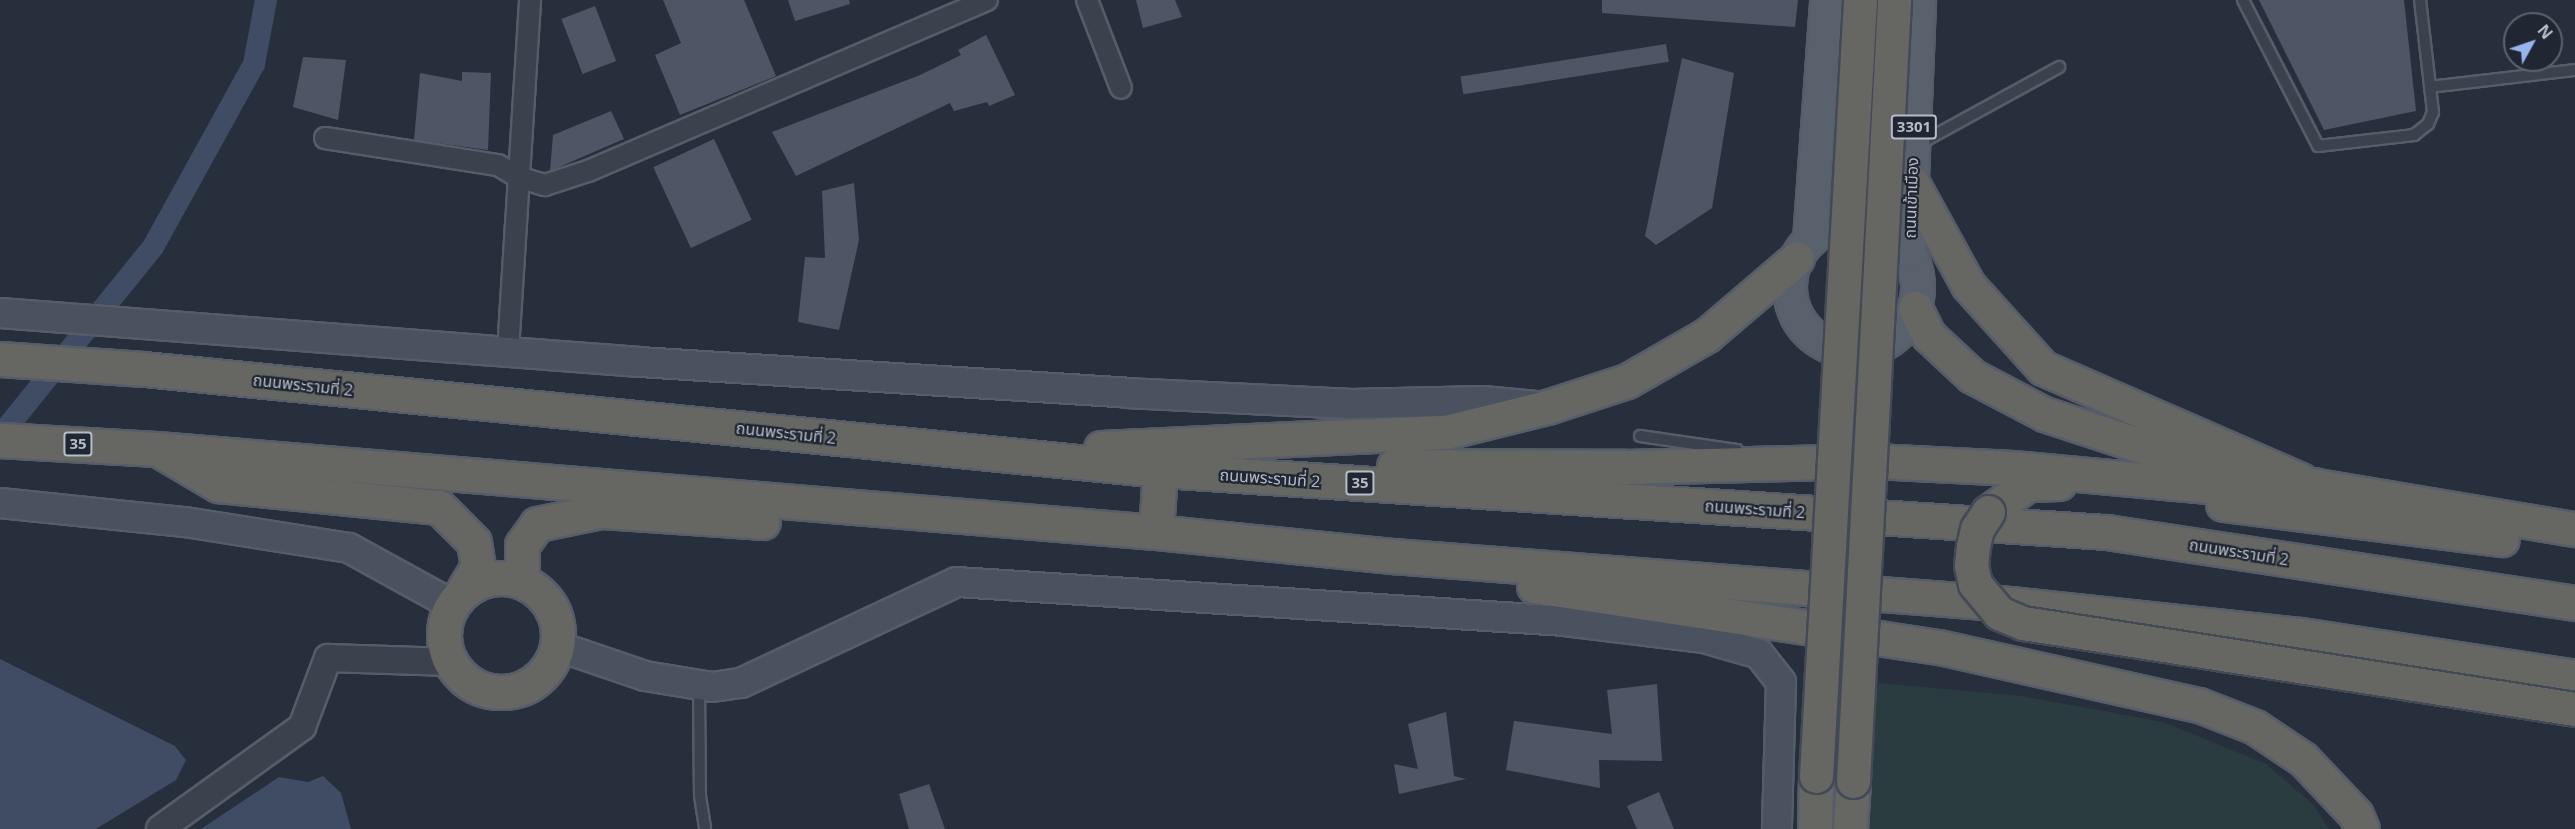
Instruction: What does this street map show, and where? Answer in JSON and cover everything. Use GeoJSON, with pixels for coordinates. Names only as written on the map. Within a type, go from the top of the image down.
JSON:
{"type":"FeatureCollection","features":[{"type":"Feature","properties":{"kind":"highway"},"geometry":{"type":"LineString","coordinates":[[1815,829],[1816,776],[1860,0]]}},
{"type":"Feature","properties":{"kind":"highway"},"geometry":{"type":"LineString","coordinates":[[1850,829],[1894,0]]}},
{"type":"Feature","properties":{"kind":"highway"},"geometry":{"type":"LineString","coordinates":[[1912,183],[1968,285],[2043,368],[2314,485]]}},
{"type":"Feature","properties":{"kind":"highway"},"geometry":{"type":"LineString","coordinates":[[988,453],[1446,432],[1548,407],[1627,381],[1707,335],[1803,249]]}},
{"type":"Feature","properties":{"kind":"highway"},"geometry":{"type":"LineString","coordinates":[[1915,308],[1928,335],[1971,376],[2044,414],[2199,465],[2575,530]]}},
{"type":"Feature","properties":{"kind":"highway"},"geometry":{"type":"LineString","coordinates":[[1874,461],[1880,347]]}},
{"type":"Feature","properties":{"kind":"highway"},"geometry":{"type":"LineString","coordinates":[[1819,460],[1835,350]]}},
{"type":"Feature","properties":{"kind":"highway","name":"ถนนพระรามที่ 2"},"geometry":{"type":"LineString","coordinates":[[0,359],[144,369],[1160,470],[2106,532],[2575,603]]}},
{"type":"Feature","properties":{"kind":"highway","name":"35"},"geometry":{"type":"LineString","coordinates":[[0,440],[157,449],[1156,532],[1393,556],[2010,604],[2301,635],[2575,677]]}},
{"type":"Feature","properties":{"kind":"highway"},"geometry":{"type":"LineString","coordinates":[[157,449],[218,485],[439,507],[474,542],[478,566],[458,597],[444,623],[443,643],[450,662],[462,678],[479,688],[499,693],[519,690],[537,680],[550,665],[557,646],[558,626],[551,607],[539,591],[522,581],[502,577],[482,580],[458,597]]}},
{"type":"Feature","properties":{"kind":"highway"},"geometry":{"type":"LineString","coordinates":[[1156,532],[1160,470],[1473,465],[1625,467],[1819,460],[2013,468],[2219,487],[2314,485]]}},
{"type":"Feature","properties":{"kind":"highway"},"geometry":{"type":"LineString","coordinates":[[2575,551],[2511,540],[2058,483],[2028,484],[1989,509],[1977,529],[1971,565],[1975,584],[1998,613],[2023,622],[2575,709]]}},
{"type":"Feature","properties":{"kind":"highway"},"geometry":{"type":"LineString","coordinates":[[522,581],[522,545],[537,524],[601,511],[786,523],[908,512]]}},
{"type":"Feature","properties":{"kind":"highway"},"geometry":{"type":"LineString","coordinates":[[1393,556],[1549,589],[1939,647],[2199,705],[2255,727],[2303,759],[2356,815],[2362,829]]}},
{"type":"Feature","properties":{"kind":"main road"},"geometry":{"type":"LineString","coordinates":[[1827,0],[1803,249],[1790,279],[1791,302],[1800,322],[1815,339],[1835,350],[1858,352],[1880,347]]}},
{"type":"Feature","properties":{"kind":"main road","name":"ถนนเข้าเมือง"},"geometry":{"type":"LineString","coordinates":[[1909,253],[1919,0]]}},
{"type":"Feature","properties":{"kind":"main road","name":"ถนนเข้าเมือง"},"geometry":{"type":"LineString","coordinates":[[1803,249],[1843,224],[1862,223],[1896,238],[1909,253],[1918,274],[1915,308],[1898,335],[1880,347]]}},
{"type":"Feature","properties":{"kind":"main road"},"geometry":{"type":"LineString","coordinates":[[6,313],[171,327],[1126,393],[1352,404],[1483,401],[1548,407]]}},
{"type":"Feature","properties":{"kind":"main road"},"geometry":{"type":"LineString","coordinates":[[2,503],[185,522],[349,548],[458,597]]}},
{"type":"Feature","properties":{"kind":"main road"},"geometry":{"type":"LineString","coordinates":[[557,646],[645,676],[699,685],[741,683],[957,582],[1554,621],[1704,638],[1759,654],[1781,682],[1777,829]]}},
{"type":"Feature","properties":{"kind":"street"},"geometry":{"type":"LineString","coordinates":[[508,351],[530,0]]}},
{"type":"Feature","properties":{"kind":"street"},"geometry":{"type":"LineString","coordinates":[[325,138],[498,165],[518,177],[545,185],[588,171],[987,0]]}},
{"type":"Feature","properties":{"kind":"street"},"geometry":{"type":"LineString","coordinates":[[1087,0],[1121,88]]}},
{"type":"Feature","properties":{"kind":"street"},"geometry":{"type":"LineString","coordinates":[[160,829],[302,727],[328,658],[450,662]]}},
{"type":"Feature","properties":{"kind":"lane"},"geometry":{"type":"LineString","coordinates":[[2243,0],[2318,146],[2421,132],[2433,112],[2420,0]]}},
{"type":"Feature","properties":{"kind":"lane"},"geometry":{"type":"LineString","coordinates":[[1913,147],[2059,67]]}},
{"type":"Feature","properties":{"kind":"lane"},"geometry":{"type":"LineString","coordinates":[[2430,87],[2575,70]]}},
{"type":"Feature","properties":{"kind":"lane"},"geometry":{"type":"LineString","coordinates":[[1640,436],[1819,460]]}},
{"type":"Feature","properties":{"kind":"lane"},"geometry":{"type":"LineString","coordinates":[[699,685],[700,796],[705,829]]}},
{"type":"Feature","properties":{"kind":"shaded area"},"geometry":{"type":"Polygon","coordinates":[[[1867,682],[2021,696],[2163,722],[2266,764],[2314,805],[2329,829],[1857,829],[1867,682]]]}},
{"type":"Feature","properties":{"kind":"water"},"geometry":{"type":"Polygon","coordinates":[[[0,659],[175,746],[186,760],[176,780],[96,829],[0,829],[0,659]]]}},
{"type":"Feature","properties":{"kind":"water"},"geometry":{"type":"Polygon","coordinates":[[[323,776],[341,793],[351,829],[201,829],[279,777],[308,782],[323,776]]]}},
{"type":"Feature","properties":{"kind":"building"},"geometry":{"type":"Polygon","coordinates":[[[663,0],[744,0],[776,76],[680,115],[655,55],[681,43],[663,0]]]}},
{"type":"Feature","properties":{"kind":"building"},"geometry":{"type":"Polygon","coordinates":[[[788,0],[849,0],[850,4],[795,21],[788,0]]]}},
{"type":"Feature","properties":{"kind":"building"},"geometry":{"type":"Polygon","coordinates":[[[1136,0],[1175,0],[1182,17],[1143,28],[1136,0]]]}},
{"type":"Feature","properties":{"kind":"building"},"geometry":{"type":"Polygon","coordinates":[[[1602,0],[1798,0],[1795,27],[1602,13],[1602,0]]]}},
{"type":"Feature","properties":{"kind":"building"},"geometry":{"type":"Polygon","coordinates":[[[2259,0],[2404,0],[2416,111],[2324,130],[2259,0]]]}},
{"type":"Feature","properties":{"kind":"building"},"geometry":{"type":"Polygon","coordinates":[[[595,6],[616,61],[583,74],[561,19],[595,6]]]}},
{"type":"Feature","properties":{"kind":"building"},"geometry":{"type":"Polygon","coordinates":[[[986,35],[1015,95],[989,106],[987,102],[954,111],[950,103],[796,176],[772,132],[920,75],[961,55],[958,50],[986,35]]]}},
{"type":"Feature","properties":{"kind":"building"},"geometry":{"type":"Polygon","coordinates":[[[1666,44],[1669,62],[1463,94],[1461,77],[1666,44]]]}},
{"type":"Feature","properties":{"kind":"building"},"geometry":{"type":"Polygon","coordinates":[[[303,57],[346,60],[338,120],[293,107],[303,57]]]}},
{"type":"Feature","properties":{"kind":"building"},"geometry":{"type":"Polygon","coordinates":[[[1682,58],[1734,73],[1712,208],[1656,245],[1645,236],[1682,58]]]}},
{"type":"Feature","properties":{"kind":"building"},"geometry":{"type":"Polygon","coordinates":[[[462,72],[491,73],[488,150],[414,140],[420,73],[462,81],[462,72]]]}},
{"type":"Feature","properties":{"kind":"building"},"geometry":{"type":"Polygon","coordinates":[[[611,111],[624,139],[550,171],[553,135],[611,111]]]}},
{"type":"Feature","properties":{"kind":"building"},"geometry":{"type":"Polygon","coordinates":[[[714,139],[752,220],[691,248],[653,167],[714,139]]]}},
{"type":"Feature","properties":{"kind":"building"},"geometry":{"type":"Polygon","coordinates":[[[854,183],[859,240],[839,330],[798,322],[805,257],[825,258],[822,191],[854,183]]]}},
{"type":"Feature","properties":{"kind":"building"},"geometry":{"type":"Polygon","coordinates":[[[1657,684],[1662,761],[1599,760],[1600,788],[1506,770],[1514,721],[1612,734],[1607,690],[1657,684]]]}},
{"type":"Feature","properties":{"kind":"building"},"geometry":{"type":"Polygon","coordinates":[[[1446,712],[1454,776],[1466,779],[1399,794],[1394,764],[1418,769],[1408,724],[1446,712]]]}},
{"type":"Feature","properties":{"kind":"building"},"geometry":{"type":"Polygon","coordinates":[[[929,784],[945,829],[909,829],[899,794],[929,784]]]}},
{"type":"Feature","properties":{"kind":"building"},"geometry":{"type":"Polygon","coordinates":[[[1659,792],[1674,829],[1637,829],[1627,806],[1659,792]]]}},
{"type":"Feature","properties":{"kind":"waterway"},"geometry":{"type":"LineString","coordinates":[[0,436],[153,247],[254,64],[266,0]]}}]}
